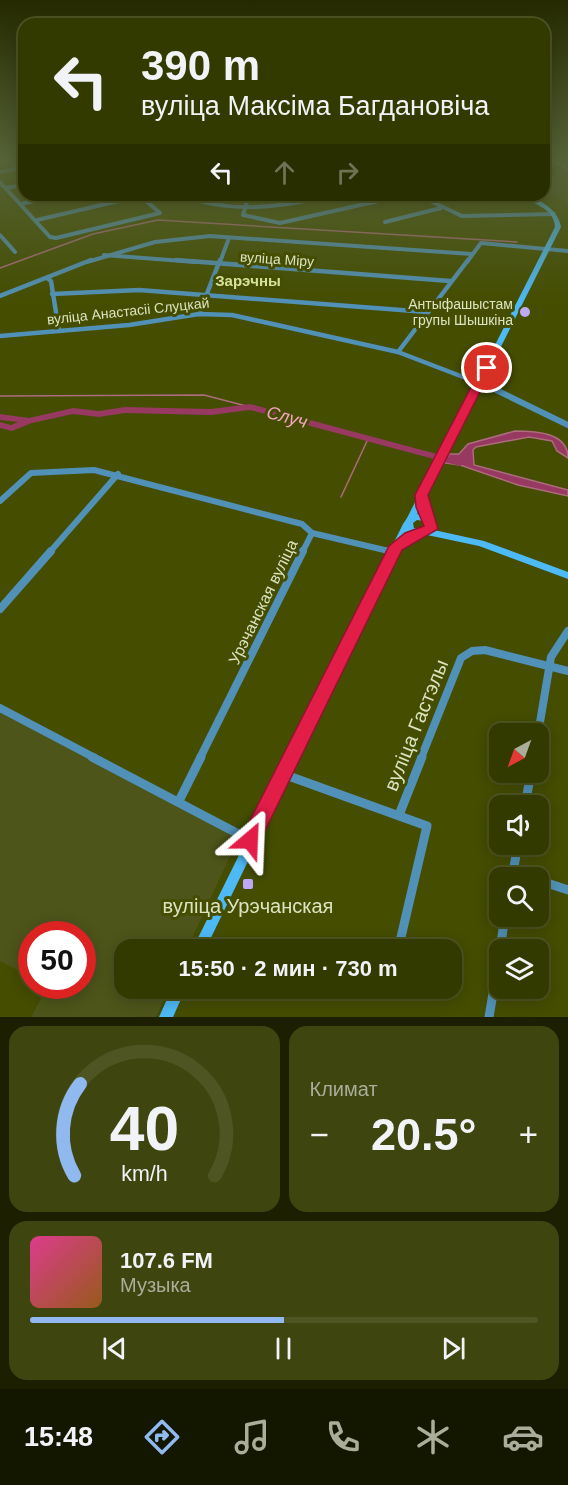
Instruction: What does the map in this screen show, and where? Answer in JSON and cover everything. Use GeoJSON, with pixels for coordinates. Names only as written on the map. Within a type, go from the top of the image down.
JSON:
{"type":"FeatureCollection","features":[{"type":"Feature","properties":{"kind":"main road"},"geometry":{"type":"LineString","coordinates":[[542,207],[555,215],[563,216]]}},
{"type":"Feature","properties":{"kind":"main road"},"geometry":{"type":"LineString","coordinates":[[203,939],[421,495],[548,247],[559,224],[555,215]]}},
{"type":"Feature","properties":{"kind":"main road"},"geometry":{"type":"LineString","coordinates":[[421,495],[427,527]]}},
{"type":"Feature","properties":{"kind":"main road"},"geometry":{"type":"LineString","coordinates":[[409,521],[421,516],[427,527]]}},
{"type":"Feature","properties":{"kind":"main road"},"geometry":{"type":"LineString","coordinates":[[409,521],[411,530],[427,527],[508,552],[568,576]]}},
{"type":"Feature","properties":{"kind":"main road"},"geometry":{"type":"LineString","coordinates":[[395,549],[427,527]]}},
{"type":"Feature","properties":{"kind":"main road"},"geometry":{"type":"LineString","coordinates":[[166,1017],[174,999]]}},
{"type":"Feature","properties":{"kind":"street"},"geometry":{"type":"LineString","coordinates":[[24,207],[50,237],[56,238],[160,213],[153,207]]}},
{"type":"Feature","properties":{"kind":"street"},"geometry":{"type":"LineString","coordinates":[[37,220],[90,207]]}},
{"type":"Feature","properties":{"kind":"street"},"geometry":{"type":"LineString","coordinates":[[266,207],[243,208],[245,216],[280,224],[350,207]]}},
{"type":"Feature","properties":{"kind":"street"},"geometry":{"type":"LineString","coordinates":[[385,222],[442,208],[462,216],[555,215]]}},
{"type":"Feature","properties":{"kind":"street"},"geometry":{"type":"LineString","coordinates":[[0,235],[15,252]]}},
{"type":"Feature","properties":{"kind":"street"},"geometry":{"type":"LineString","coordinates":[[0,296],[104,255],[161,239],[229,238],[472,254]]}},
{"type":"Feature","properties":{"kind":"street"},"geometry":{"type":"LineString","coordinates":[[199,314],[229,238]]}},
{"type":"Feature","properties":{"kind":"street"},"geometry":{"type":"LineString","coordinates":[[398,352],[481,243],[548,247],[568,251]]}},
{"type":"Feature","properties":{"kind":"street","name":"вуліца Міру"},"geometry":{"type":"LineString","coordinates":[[104,255],[450,281]]}},
{"type":"Feature","properties":{"kind":"street"},"geometry":{"type":"LineString","coordinates":[[47,278],[51,280],[59,331]]}},
{"type":"Feature","properties":{"kind":"street"},"geometry":{"type":"LineString","coordinates":[[52,294],[119,290],[427,312]]}},
{"type":"Feature","properties":{"kind":"street","name":"вуліца Анастасіі Слуцкай"},"geometry":{"type":"LineString","coordinates":[[0,336],[129,325],[199,314],[232,315],[398,352],[480,382],[568,425]]}},
{"type":"Feature","properties":{"kind":"street","name":"Урэчанская вуліца"},"geometry":{"type":"LineString","coordinates":[[0,501],[26,475],[38,472],[94,470],[118,474],[302,524],[312,533],[179,801]]}},
{"type":"Feature","properties":{"kind":"street"},"geometry":{"type":"LineString","coordinates":[[0,609],[118,474]]}},
{"type":"Feature","properties":{"kind":"street"},"geometry":{"type":"LineString","coordinates":[[312,533],[395,549]]}},
{"type":"Feature","properties":{"kind":"street"},"geometry":{"type":"LineString","coordinates":[[540,723],[554,649],[568,631]]}},
{"type":"Feature","properties":{"kind":"street","name":"вуліца Гастэлы"},"geometry":{"type":"LineString","coordinates":[[400,939],[426,826],[399,815],[461,658],[474,649],[551,666]]}},
{"type":"Feature","properties":{"kind":"street"},"geometry":{"type":"LineString","coordinates":[[551,666],[568,671]]}},
{"type":"Feature","properties":{"kind":"street"},"geometry":{"type":"LineString","coordinates":[[0,708],[250,840]]}},
{"type":"Feature","properties":{"kind":"street"},"geometry":{"type":"LineString","coordinates":[[283,774],[399,815]]}},
{"type":"Feature","properties":{"kind":"street"},"geometry":{"type":"LineString","coordinates":[[549,883],[568,890]]}},
{"type":"Feature","properties":{"kind":"street"},"geometry":{"type":"LineString","coordinates":[[489,1017],[492,999]]}},
{"type":"Feature","properties":{"kind":"shaded area"},"geometry":{"type":"Polygon","coordinates":[[[515,431],[541,433],[557,438],[567,449],[568,458],[557,451],[552,441],[529,437],[476,447],[473,450],[474,465],[568,490],[568,496],[518,485],[460,465],[445,463],[449,454],[459,454],[468,444],[515,431]]]}},
{"type":"Feature","properties":{"kind":"shaded area"},"geometry":{"type":"Polygon","coordinates":[[[0,711],[238,839],[192,939],[114,939],[114,999],[164,999],[156,1017],[31,1017],[41,999],[96,999],[96,921],[18,921],[18,970],[0,961],[0,711]]]}},
{"type":"Feature","properties":{"kind":"waterway"},"geometry":{"type":"LineString","coordinates":[[0,268],[93,234],[158,220],[517,242]]}},
{"type":"Feature","properties":{"kind":"waterway"},"geometry":{"type":"LineString","coordinates":[[0,396],[204,395],[250,407]]}},
{"type":"Feature","properties":{"kind":"waterway","name":"Случ"},"geometry":{"type":"LineString","coordinates":[[29,421],[73,411],[99,414],[125,410],[211,412],[250,407],[460,463]]}},
{"type":"Feature","properties":{"kind":"waterway","name":"Случ"},"geometry":{"type":"LineString","coordinates":[[0,417],[29,421]]}},
{"type":"Feature","properties":{"kind":"waterway"},"geometry":{"type":"LineString","coordinates":[[0,425],[12,428],[29,421]]}},
{"type":"Feature","properties":{"kind":"waterway"},"geometry":{"type":"LineString","coordinates":[[341,497],[368,439]]}},
{"type":"Feature","properties":{"kind":"place","name":"Антыфашыстам групы Шышкіна"},"geometry":{"type":"Point","coordinates":[525,312]}},
{"type":"Feature","properties":{"kind":"place","name":"вуліца Урэчанская"},"geometry":{"type":"Point","coordinates":[248,884]}},
{"type":"Feature","properties":{"kind":"district","name":"Зарэчны"},"geometry":{"type":"Point","coordinates":[248,280]}},
{"type":"Feature","properties":{"kind":"route"},"geometry":{"type":"LineString","coordinates":[[250,840],[396,546],[410,537],[431,529],[432,523],[423,507],[421,495],[487,368]]}}]}
